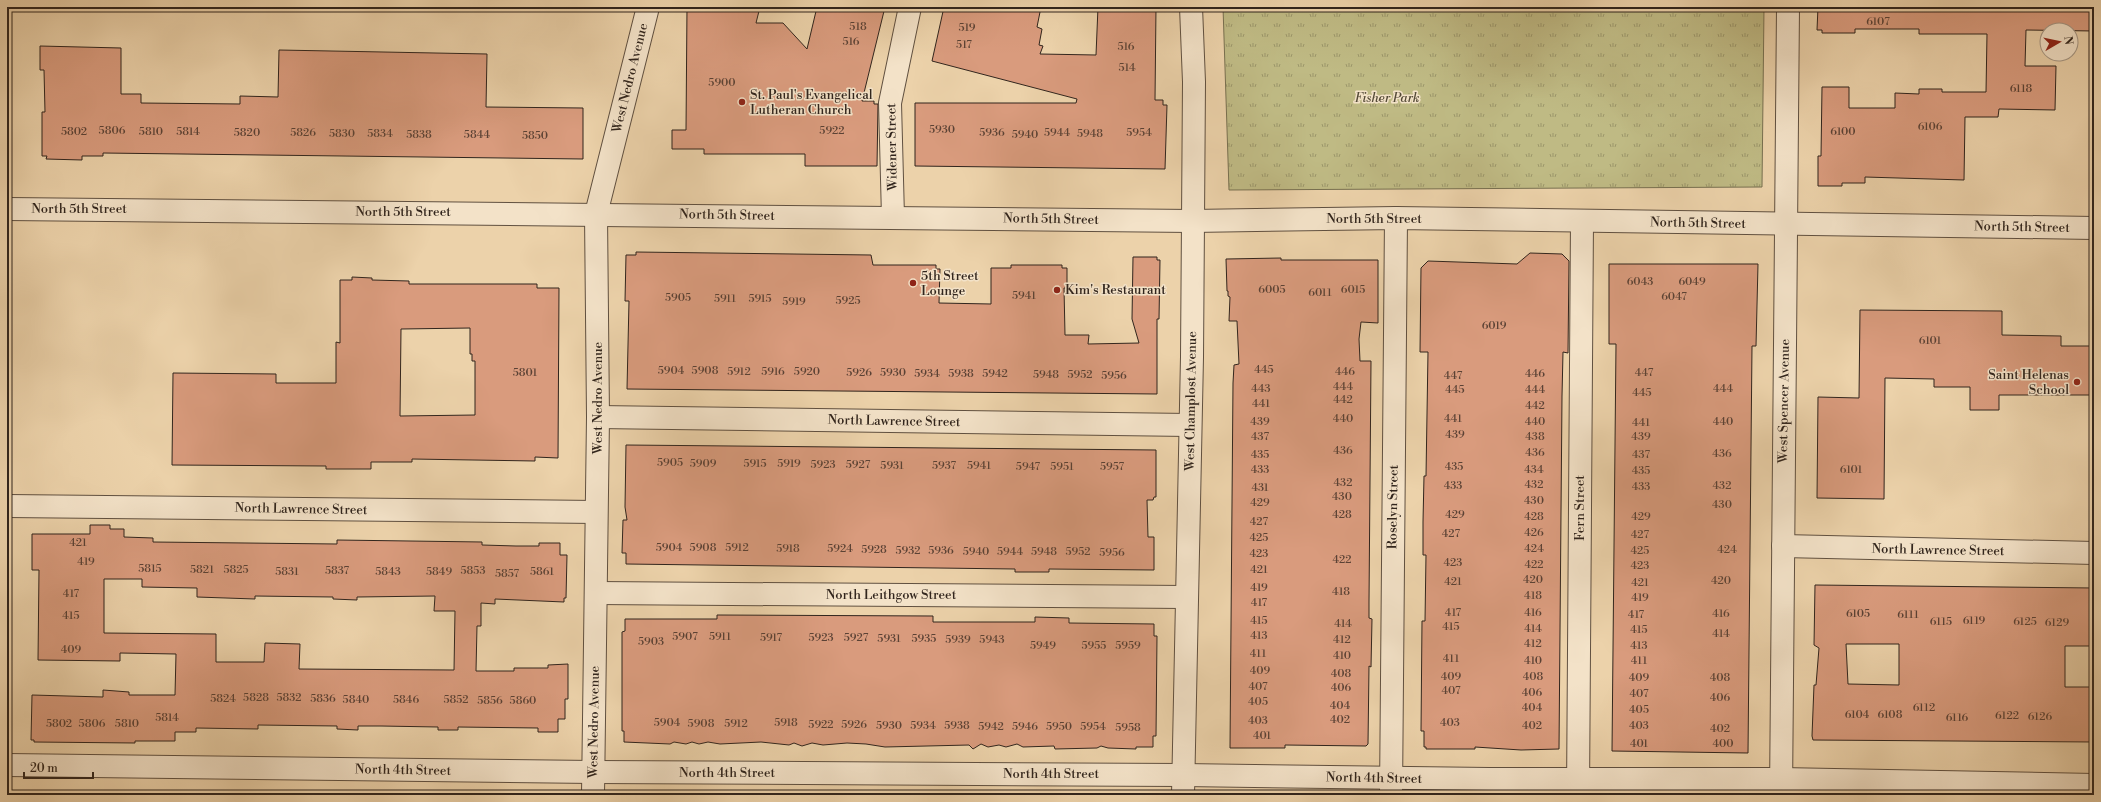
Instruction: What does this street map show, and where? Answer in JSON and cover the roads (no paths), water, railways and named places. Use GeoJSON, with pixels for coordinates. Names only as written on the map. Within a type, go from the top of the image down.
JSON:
{"type":"FeatureCollection","features":[{"type":"Feature","properties":{"kind":"street","name":"West Nedro Avenue"},"geometry":{"type":"LineString","coordinates":[[593,795],[598,417],[596,214],[648,7]]}},
{"type":"Feature","properties":{"kind":"street","name":"Widener Street"},"geometry":{"type":"LineString","coordinates":[[893,217],[890,103],[910,7]]}},
{"type":"Feature","properties":{"kind":"street","name":"West Champlost Avenue"},"geometry":{"type":"LineString","coordinates":[[1183,785],[1190,425],[1194,82],[1191,7]]}},
{"type":"Feature","properties":{"kind":"street","name":"West Spencer Avenue"},"geometry":{"type":"LineString","coordinates":[[1781,787],[1788,7]]}},
{"type":"Feature","properties":{"kind":"street","name":"North 5th Street"},"geometry":{"type":"LineString","coordinates":[[7,208],[1192,221],[1396,218],[1786,225],[2094,228]]}},
{"type":"Feature","properties":{"kind":"street","name":"Roselyn Street"},"geometry":{"type":"LineString","coordinates":[[1391,787],[1396,218]]}},
{"type":"Feature","properties":{"kind":"street","name":"Fern Street"},"geometry":{"type":"LineString","coordinates":[[1578,787],[1582,221]]}},
{"type":"Feature","properties":{"kind":"street","name":"North Lawrence Street"},"geometry":{"type":"LineString","coordinates":[[598,417],[1190,425]]}},
{"type":"Feature","properties":{"kind":"street","name":"North Lawrence Street"},"geometry":{"type":"LineString","coordinates":[[7,506],[596,512]]}},
{"type":"Feature","properties":{"kind":"street","name":"North Lawrence Street"},"geometry":{"type":"LineString","coordinates":[[1783,546],[2094,553]]}},
{"type":"Feature","properties":{"kind":"street","name":"North Leithgow Street"},"geometry":{"type":"LineString","coordinates":[[596,593],[1187,597]]}},
{"type":"Feature","properties":{"kind":"street","name":"North 4th Street"},"geometry":{"type":"LineString","coordinates":[[7,765],[594,772],[1183,785],[1391,787],[1781,787],[1982,789],[2094,785]]}},
{"type":"Feature","properties":{"kind":"place","name":"St. Paul's Evangelical Lutheran Church"},"geometry":{"type":"Point","coordinates":[742,102]}},
{"type":"Feature","properties":{"kind":"place","name":"5th Street Lounge"},"geometry":{"type":"Point","coordinates":[913,283]}},
{"type":"Feature","properties":{"kind":"place","name":"Kim's Restaurant"},"geometry":{"type":"Point","coordinates":[1057,290]}},
{"type":"Feature","properties":{"kind":"place","name":"Saint Helenas School"},"geometry":{"type":"Point","coordinates":[2077,382]}},
{"type":"Feature","properties":{"kind":"park label","name":"Fisher Park"},"geometry":{"type":"Point","coordinates":[1387,98]}}]}
